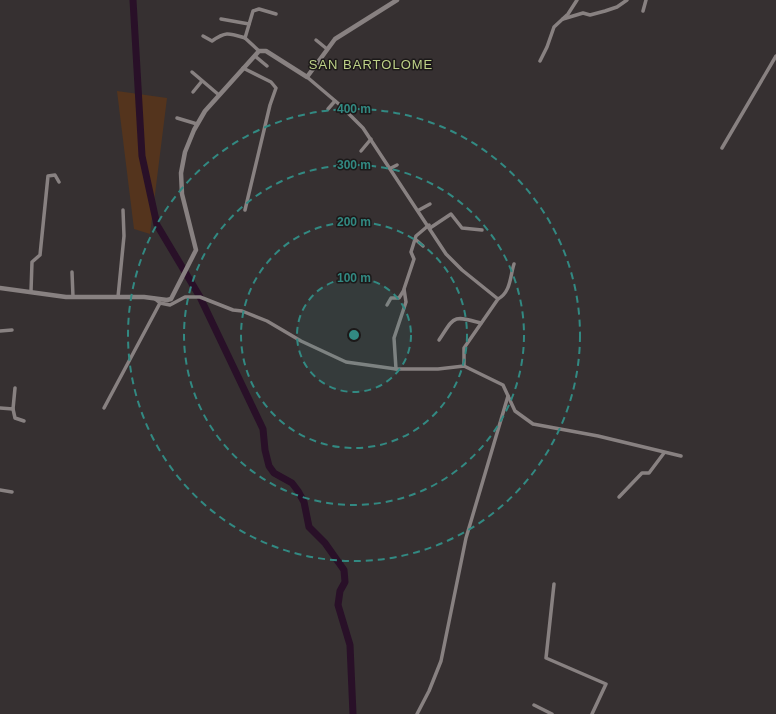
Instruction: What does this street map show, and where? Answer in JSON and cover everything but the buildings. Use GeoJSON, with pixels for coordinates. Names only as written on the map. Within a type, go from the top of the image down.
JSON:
{"type":"FeatureCollection","features":[{"type":"Feature","properties":{"kind":"street"},"geometry":{"type":"LineString","coordinates":[[307,77],[326,49],[342,33],[398,0]]}},
{"type":"Feature","properties":{"kind":"street"},"geometry":{"type":"LineString","coordinates":[[540,61],[554,27],[568,14],[577,0]]}},
{"type":"Feature","properties":{"kind":"street"},"geometry":{"type":"LineString","coordinates":[[562,19],[583,13],[590,15],[605,11],[618,7],[627,0]]}},
{"type":"Feature","properties":{"kind":"street"},"geometry":{"type":"LineString","coordinates":[[643,11],[646,0]]}},
{"type":"Feature","properties":{"kind":"street"},"geometry":{"type":"LineString","coordinates":[[245,38],[255,10],[276,14]]}},
{"type":"Feature","properties":{"kind":"street"},"geometry":{"type":"LineString","coordinates":[[220,19],[249,24]]}},
{"type":"Feature","properties":{"kind":"street"},"geometry":{"type":"LineString","coordinates":[[204,36],[212,41],[221,34],[230,33],[245,38],[259,51],[266,51],[307,77],[336,101],[356,120],[371,139],[419,210],[446,254],[462,270],[498,299]]}},
{"type":"Feature","properties":{"kind":"street"},"geometry":{"type":"LineString","coordinates":[[316,40],[326,49]]}},
{"type":"Feature","properties":{"kind":"street"},"geometry":{"type":"LineString","coordinates":[[0,288],[73,297],[154,298],[167,300],[172,296],[196,252],[184,206],[181,176],[185,152],[197,124],[205,111],[259,51]]}},
{"type":"Feature","properties":{"kind":"street"},"geometry":{"type":"LineString","coordinates":[[255,56],[267,66]]}},
{"type":"Feature","properties":{"kind":"street"},"geometry":{"type":"LineString","coordinates":[[722,148],[776,56]]}},
{"type":"Feature","properties":{"kind":"street"},"geometry":{"type":"LineString","coordinates":[[243,68],[271,82],[276,87],[245,210]]}},
{"type":"Feature","properties":{"kind":"street"},"geometry":{"type":"LineString","coordinates":[[192,72],[219,95]]}},
{"type":"Feature","properties":{"kind":"street"},"geometry":{"type":"LineString","coordinates":[[193,92],[202,81]]}},
{"type":"Feature","properties":{"kind":"street"},"geometry":{"type":"LineString","coordinates":[[328,109],[336,101]]}},
{"type":"Feature","properties":{"kind":"street"},"geometry":{"type":"LineString","coordinates":[[178,118],[197,124]]}},
{"type":"Feature","properties":{"kind":"street"},"geometry":{"type":"LineString","coordinates":[[361,151],[371,139]]}},
{"type":"Feature","properties":{"kind":"street"},"geometry":{"type":"LineString","coordinates":[[391,168],[397,165]]}},
{"type":"Feature","properties":{"kind":"street"},"geometry":{"type":"LineString","coordinates":[[31,291],[32,262],[40,254],[48,176],[55,175],[59,182]]}},
{"type":"Feature","properties":{"kind":"street"},"geometry":{"type":"LineString","coordinates":[[419,210],[430,204]]}},
{"type":"Feature","properties":{"kind":"street"},"geometry":{"type":"LineString","coordinates":[[118,297],[124,236],[123,210]]}},
{"type":"Feature","properties":{"kind":"street"},"geometry":{"type":"LineString","coordinates":[[387,305],[391,298],[399,298],[404,289],[414,258],[410,253],[415,238],[429,226],[450,214],[462,228],[482,230]]}},
{"type":"Feature","properties":{"kind":"street"},"geometry":{"type":"LineString","coordinates":[[415,238],[423,246]]}},
{"type":"Feature","properties":{"kind":"street"},"geometry":{"type":"LineString","coordinates":[[464,366],[464,348],[498,299],[503,296],[511,281],[510,274],[514,264]]}},
{"type":"Feature","properties":{"kind":"street"},"geometry":{"type":"LineString","coordinates":[[72,272],[73,297]]}},
{"type":"Feature","properties":{"kind":"street"},"geometry":{"type":"LineString","coordinates":[[396,368],[394,338],[406,301],[404,289]]}},
{"type":"Feature","properties":{"kind":"street"},"geometry":{"type":"LineString","coordinates":[[154,298],[160,303],[170,305],[185,298],[200,297],[233,310],[242,311],[268,321],[299,341],[346,362],[396,368],[438,370],[464,366],[502,385],[515,411],[533,424],[598,436],[681,456]]}},
{"type":"Feature","properties":{"kind":"street"},"geometry":{"type":"LineString","coordinates":[[104,408],[160,303]]}},
{"type":"Feature","properties":{"kind":"street"},"geometry":{"type":"LineString","coordinates":[[439,340],[451,321],[456,318],[460,317],[481,323]]}},
{"type":"Feature","properties":{"kind":"street"},"geometry":{"type":"LineString","coordinates":[[0,331],[12,330]]}},
{"type":"Feature","properties":{"kind":"street"},"geometry":{"type":"LineString","coordinates":[[15,388],[13,409],[15,418],[24,421]]}},
{"type":"Feature","properties":{"kind":"street"},"geometry":{"type":"LineString","coordinates":[[417,714],[429,691],[441,661],[466,538],[508,396]]}},
{"type":"Feature","properties":{"kind":"street"},"geometry":{"type":"LineString","coordinates":[[0,408],[13,409]]}},
{"type":"Feature","properties":{"kind":"street"},"geometry":{"type":"LineString","coordinates":[[619,497],[642,473],[649,473],[664,453]]}},
{"type":"Feature","properties":{"kind":"street"},"geometry":{"type":"LineString","coordinates":[[0,490],[12,492]]}},
{"type":"Feature","properties":{"kind":"street"},"geometry":{"type":"LineString","coordinates":[[554,584],[546,658],[606,684],[592,714]]}},
{"type":"Feature","properties":{"kind":"street"},"geometry":{"type":"LineString","coordinates":[[534,705],[552,714]]}},
{"type":"Feature","properties":{"kind":"shaded area"},"geometry":{"type":"Polygon","coordinates":[[[117,91],[167,98],[150,234],[134,229],[117,91]]]}},
{"type":"Feature","properties":{"kind":"waterway"},"geometry":{"type":"LineString","coordinates":[[133,0],[142,156],[157,225],[200,297],[263,429],[265,450],[269,466],[274,473],[292,483],[298,491],[304,502],[309,527],[325,543],[344,570],[345,582],[340,591],[338,605],[350,645],[353,714]]}},
{"type":"Feature","properties":{"kind":"district","name":"SAN BARTOLOME"},"geometry":{"type":"Point","coordinates":[371,64]}}]}
